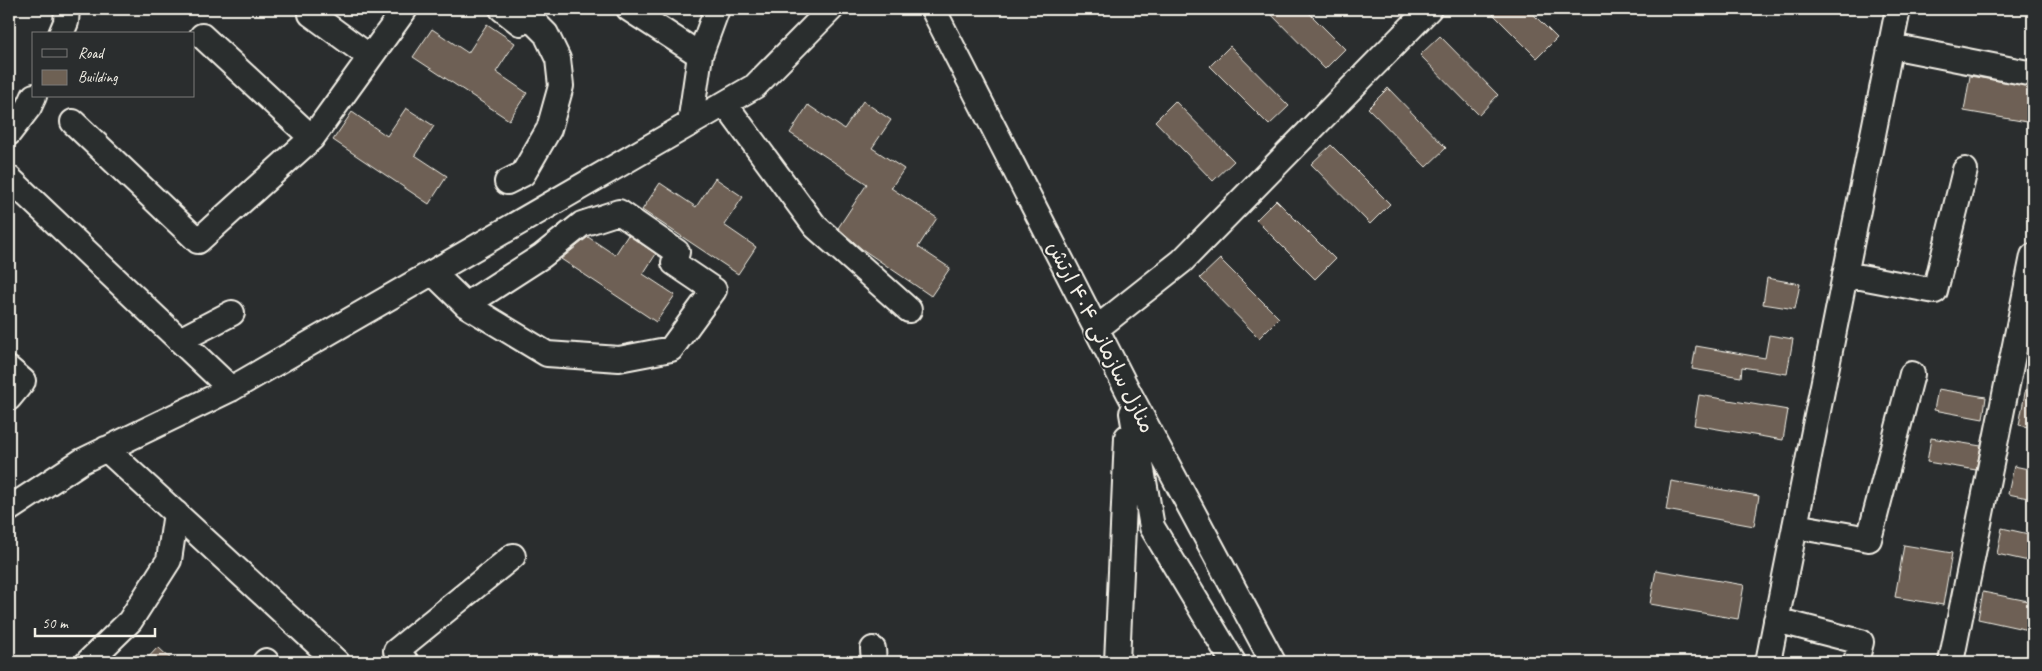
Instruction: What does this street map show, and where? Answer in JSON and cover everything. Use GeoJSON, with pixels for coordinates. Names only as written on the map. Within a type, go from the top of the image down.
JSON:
{"type":"FeatureCollection","features":[{"type":"Feature","properties":{"kind":"street"},"geometry":{"type":"LineString","coordinates":[[62,32],[66,22],[67,9]]}},
{"type":"Feature","properties":{"kind":"street"},"geometry":{"type":"LineString","coordinates":[[73,122],[198,241],[312,138],[405,9]]}},
{"type":"Feature","properties":{"kind":"street"},"geometry":{"type":"LineString","coordinates":[[502,9],[520,23],[528,11],[546,34],[558,59],[561,86],[549,129],[523,174],[507,182]]}},
{"type":"Feature","properties":{"kind":"street"},"geometry":{"type":"LineString","coordinates":[[629,9],[700,55]]}},
{"type":"Feature","properties":{"kind":"street"},"geometry":{"type":"LineString","coordinates":[[690,124],[700,55],[717,9]]}},
{"type":"Feature","properties":{"kind":"street"},"geometry":{"type":"LineString","coordinates":[[9,509],[82,461],[231,389],[755,86],[831,9]]}},
{"type":"Feature","properties":{"kind":"street","name":"منازل سازمانی ۴۰۴ ارتش"},"geometry":{"type":"LineString","coordinates":[[933,9],[1129,393],[1273,662]]}},
{"type":"Feature","properties":{"kind":"street"},"geometry":{"type":"LineString","coordinates":[[1096,329],[1182,261],[1429,9]]}},
{"type":"Feature","properties":{"kind":"street"},"geometry":{"type":"LineString","coordinates":[[1768,662],[1898,9]]}},
{"type":"Feature","properties":{"kind":"street"},"geometry":{"type":"LineString","coordinates":[[311,14],[370,57]]}},
{"type":"Feature","properties":{"kind":"street"},"geometry":{"type":"LineString","coordinates":[[202,36],[312,138]]}},
{"type":"Feature","properties":{"kind":"street"},"geometry":{"type":"LineString","coordinates":[[1891,46],[2033,74]]}},
{"type":"Feature","properties":{"kind":"street"},"geometry":{"type":"LineString","coordinates":[[9,133],[29,107],[33,98]]}},
{"type":"Feature","properties":{"kind":"street"},"geometry":{"type":"LineString","coordinates":[[725,104],[815,226],[909,310]]}},
{"type":"Feature","properties":{"kind":"street"},"geometry":{"type":"LineString","coordinates":[[1845,274],[1935,291],[1965,170]]}},
{"type":"Feature","properties":{"kind":"street"},"geometry":{"type":"LineString","coordinates":[[9,178],[231,389]]}},
{"type":"Feature","properties":{"kind":"street"},"geometry":{"type":"LineString","coordinates":[[433,273],[466,305],[547,354],[619,359],[671,349],[714,290],[674,263],[677,252],[619,212],[582,224],[542,256],[466,305]]}},
{"type":"Feature","properties":{"kind":"street"},"geometry":{"type":"LineString","coordinates":[[1951,662],[2033,256]]}},
{"type":"Feature","properties":{"kind":"street"},"geometry":{"type":"LineString","coordinates":[[180,340],[232,313]]}},
{"type":"Feature","properties":{"kind":"street"},"geometry":{"type":"LineString","coordinates":[[9,369],[23,381],[9,398]]}},
{"type":"Feature","properties":{"kind":"street"},"geometry":{"type":"LineString","coordinates":[[1795,526],[1869,539],[1912,374]]}},
{"type":"Feature","properties":{"kind":"street"},"geometry":{"type":"LineString","coordinates":[[1117,662],[1129,393]]}},
{"type":"Feature","properties":{"kind":"street"},"geometry":{"type":"LineString","coordinates":[[1129,393],[1152,527],[1233,662]]}},
{"type":"Feature","properties":{"kind":"street"},"geometry":{"type":"LineString","coordinates":[[106,449],[337,662]]}},
{"type":"Feature","properties":{"kind":"street"},"geometry":{"type":"LineString","coordinates":[[88,662],[130,621],[169,560],[176,513]]}},
{"type":"Feature","properties":{"kind":"street"},"geometry":{"type":"LineString","coordinates":[[406,662],[396,651],[513,556]]}},
{"type":"Feature","properties":{"kind":"street"},"geometry":{"type":"LineString","coordinates":[[1776,620],[1861,642],[1856,662]]}},
{"type":"Feature","properties":{"kind":"building"},"geometry":{"type":"Polygon","coordinates":[[[1266,9],[1305,9],[1345,49],[1325,69],[1266,9]]]}},
{"type":"Feature","properties":{"kind":"building"},"geometry":{"type":"Polygon","coordinates":[[[1488,9],[1528,9],[1557,38],[1537,58],[1488,9]]]}},
{"type":"Feature","properties":{"kind":"building"},"geometry":{"type":"Polygon","coordinates":[[[487,24],[515,43],[496,72],[527,93],[509,120],[413,57],[432,29],[468,53],[487,24]]]}},
{"type":"Feature","properties":{"kind":"building"},"geometry":{"type":"Polygon","coordinates":[[[1440,36],[1498,95],[1479,115],[1420,55],[1440,36]]]}},
{"type":"Feature","properties":{"kind":"building"},"geometry":{"type":"Polygon","coordinates":[[[1230,46],[1289,106],[1269,125],[1210,66],[1230,46]]]}},
{"type":"Feature","properties":{"kind":"building"},"geometry":{"type":"Polygon","coordinates":[[[1970,76],[2033,87],[2033,123],[1964,111],[1970,76]]]}},
{"type":"Feature","properties":{"kind":"building"},"geometry":{"type":"Polygon","coordinates":[[[1388,88],[1446,148],[1426,167],[1368,108],[1388,88]]]}},
{"type":"Feature","properties":{"kind":"building"},"geometry":{"type":"Polygon","coordinates":[[[863,101],[891,120],[872,148],[904,169],[891,188],[937,218],[918,247],[950,268],[931,296],[862,249],[838,228],[867,184],[790,133],[808,105],[844,129],[863,101]]]}},
{"type":"Feature","properties":{"kind":"building"},"geometry":{"type":"Polygon","coordinates":[[[1175,101],[1234,161],[1213,181],[1155,121],[1175,101]]]}},
{"type":"Feature","properties":{"kind":"building"},"geometry":{"type":"Polygon","coordinates":[[[406,108],[434,126],[415,155],[447,176],[429,204],[333,140],[352,112],[387,136],[406,108]]]}},
{"type":"Feature","properties":{"kind":"building"},"geometry":{"type":"Polygon","coordinates":[[[1331,145],[1390,204],[1370,224],[1311,164],[1331,145]]]}},
{"type":"Feature","properties":{"kind":"building"},"geometry":{"type":"Polygon","coordinates":[[[715,178],[743,197],[724,225],[756,247],[738,274],[642,210],[660,183],[696,207],[715,178]]]}},
{"type":"Feature","properties":{"kind":"building"},"geometry":{"type":"Polygon","coordinates":[[[1276,200],[1335,259],[1315,279],[1256,220],[1276,200]]]}},
{"type":"Feature","properties":{"kind":"building"},"geometry":{"type":"Polygon","coordinates":[[[628,235],[656,254],[643,274],[675,295],[656,322],[561,259],[588,237],[615,255],[628,235]]]}},
{"type":"Feature","properties":{"kind":"building"},"geometry":{"type":"Polygon","coordinates":[[[1220,259],[1279,318],[1259,338],[1200,278],[1220,259]]]}},
{"type":"Feature","properties":{"kind":"building"},"geometry":{"type":"Polygon","coordinates":[[[1767,278],[1800,284],[1795,309],[1763,304],[1767,278]]]}},
{"type":"Feature","properties":{"kind":"building"},"geometry":{"type":"Polygon","coordinates":[[[1769,335],[1793,339],[1787,374],[1742,367],[1741,377],[1692,369],[1696,346],[1765,358],[1769,335]]]}},
{"type":"Feature","properties":{"kind":"building"},"geometry":{"type":"Polygon","coordinates":[[[2027,382],[2033,383],[2033,428],[2019,425],[2027,382]]]}},
{"type":"Feature","properties":{"kind":"building"},"geometry":{"type":"Polygon","coordinates":[[[1938,389],[1986,397],[1983,419],[1934,410],[1938,389]]]}},
{"type":"Feature","properties":{"kind":"building"},"geometry":{"type":"Polygon","coordinates":[[[1699,395],[1788,410],[1783,440],[1694,425],[1699,395]]]}},
{"type":"Feature","properties":{"kind":"building"},"geometry":{"type":"Polygon","coordinates":[[[1931,438],[1981,446],[1976,470],[1927,462],[1931,438]]]}},
{"type":"Feature","properties":{"kind":"building"},"geometry":{"type":"Polygon","coordinates":[[[2014,466],[2033,470],[2033,499],[2008,494],[2014,466]]]}},
{"type":"Feature","properties":{"kind":"building"},"geometry":{"type":"Polygon","coordinates":[[[1671,481],[1759,496],[1754,526],[1666,510],[1671,481]]]}},
{"type":"Feature","properties":{"kind":"building"},"geometry":{"type":"Polygon","coordinates":[[[2002,528],[2033,535],[2033,562],[1997,554],[2002,528]]]}},
{"type":"Feature","properties":{"kind":"building"},"geometry":{"type":"Polygon","coordinates":[[[1904,545],[1952,553],[1943,605],[1895,597],[1904,545]]]}},
{"type":"Feature","properties":{"kind":"building"},"geometry":{"type":"Polygon","coordinates":[[[1656,570],[1744,585],[1738,619],[1650,604],[1656,570]]]}},
{"type":"Feature","properties":{"kind":"building"},"geometry":{"type":"Polygon","coordinates":[[[1983,592],[2033,602],[2033,631],[1978,619],[1983,592]]]}},
{"type":"Feature","properties":{"kind":"building"},"geometry":{"type":"Polygon","coordinates":[[[158,647],[174,662],[144,662],[158,647]]]}}]}
